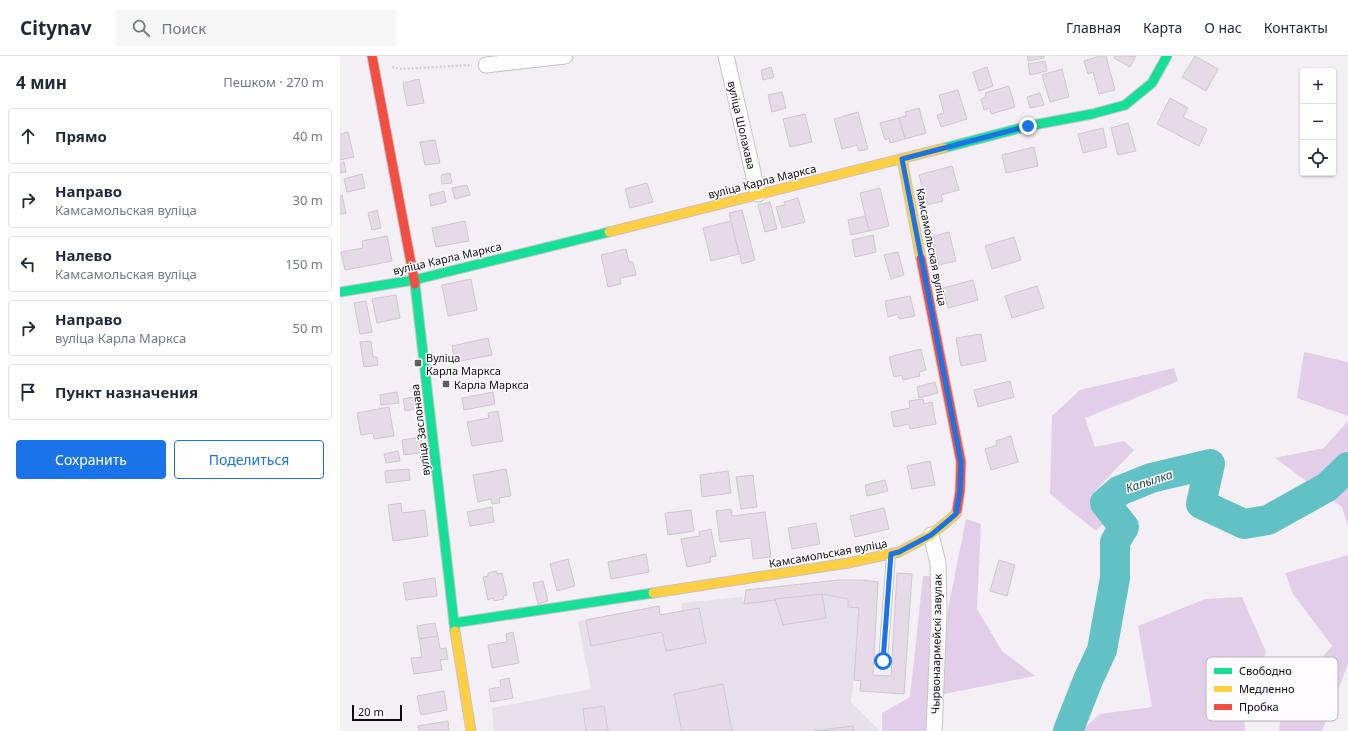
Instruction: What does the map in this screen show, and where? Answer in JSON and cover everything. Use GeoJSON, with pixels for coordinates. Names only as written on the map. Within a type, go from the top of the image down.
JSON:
{"type":"FeatureCollection","features":[{"type":"Feature","properties":{"kind":"street"},"geometry":{"type":"LineString","coordinates":[[486,65],[566,56]]}},
{"type":"Feature","properties":{"kind":"street","name":"вуліца Шолахава"},"geometry":{"type":"LineString","coordinates":[[726,56],[758,194]]}},
{"type":"Feature","properties":{"kind":"street","name":"вуліца Карла Маркса"},"geometry":{"type":"LineString","coordinates":[[340,292],[414,280],[902,159],[1028,126],[1092,114],[1125,105],[1152,83],[1167,56]]}},
{"type":"Feature","properties":{"kind":"street","name":"вуліца Заслонава"},"geometry":{"type":"LineString","coordinates":[[373,60],[414,280],[454,623],[471,731]]}},
{"type":"Feature","properties":{"kind":"street","name":"Камсамольская вуліца"},"geometry":{"type":"LineString","coordinates":[[454,623],[794,572],[891,554],[899,552],[931,535],[956,514],[960,491],[961,462],[902,159]]}},
{"type":"Feature","properties":{"kind":"street","name":"Чырвонаармейскі завулак"},"geometry":{"type":"LineString","coordinates":[[931,535],[938,563],[939,614],[934,731]]}},
{"type":"Feature","properties":{"kind":"lane"},"geometry":{"type":"LineString","coordinates":[[883,661],[891,554]]}},
{"type":"Feature","properties":{"kind":"path"},"geometry":{"type":"LineString","coordinates":[[373,60],[401,69],[486,65]]}},
{"type":"Feature","properties":{"kind":"shaded area"},"geometry":{"type":"Polygon","coordinates":[[[1304,352],[1348,362],[1348,416],[1297,398],[1304,352]]]}},
{"type":"Feature","properties":{"kind":"shaded area"},"geometry":{"type":"Polygon","coordinates":[[[1174,368],[1178,381],[1085,418],[1095,447],[1124,441],[1134,450],[1094,492],[1106,521],[1096,531],[1050,494],[1052,416],[1080,390],[1174,368]]]}},
{"type":"Feature","properties":{"kind":"shaded area"},"geometry":{"type":"Polygon","coordinates":[[[1348,421],[1348,526],[1342,507],[1275,458],[1324,448],[1348,421]]]}},
{"type":"Feature","properties":{"kind":"shaded area"},"geometry":{"type":"Polygon","coordinates":[[[966,519],[981,524],[977,609],[1002,651],[1035,676],[944,694],[945,624],[966,519]]]}},
{"type":"Feature","properties":{"kind":"shaded area"},"geometry":{"type":"Polygon","coordinates":[[[1348,555],[1348,664],[1338,690],[1338,657],[1323,657],[1332,646],[1293,594],[1285,573],[1348,555]]]}},
{"type":"Feature","properties":{"kind":"shaded area"},"geometry":{"type":"Polygon","coordinates":[[[923,576],[931,576],[927,731],[882,731],[882,713],[910,697],[923,576]]]}},
{"type":"Feature","properties":{"kind":"shaded area"},"geometry":{"type":"Polygon","coordinates":[[[822,594],[848,599],[848,607],[859,608],[851,702],[880,731],[494,731],[492,708],[591,689],[578,621],[659,606],[660,615],[682,611],[682,603],[742,597],[744,604],[822,594]]]}},
{"type":"Feature","properties":{"kind":"shaded area"},"geometry":{"type":"Polygon","coordinates":[[[1242,597],[1266,652],[1264,657],[1206,657],[1206,721],[1244,721],[1245,731],[1081,731],[1100,714],[1152,707],[1138,626],[1205,599],[1242,597]]]}},
{"type":"Feature","properties":{"kind":"shaded area"},"geometry":{"type":"Polygon","coordinates":[[[1280,721],[1326,721],[1322,731],[1279,731],[1280,721]]]}},
{"type":"Feature","properties":{"kind":"building"},"geometry":{"type":"Polygon","coordinates":[[[1027,56],[1044,56],[1044,58],[1028,61],[1027,56]]]}},
{"type":"Feature","properties":{"kind":"building"},"geometry":{"type":"Polygon","coordinates":[[[1100,56],[1106,56],[1115,90],[1099,94],[1093,72],[1088,74],[1084,61],[1100,56]]]}},
{"type":"Feature","properties":{"kind":"building"},"geometry":{"type":"Polygon","coordinates":[[[1115,56],[1136,56],[1130,67],[1114,58],[1115,56]]]}},
{"type":"Feature","properties":{"kind":"building"},"geometry":{"type":"Polygon","coordinates":[[[1195,56],[1218,69],[1206,91],[1182,77],[1195,56]]]}},
{"type":"Feature","properties":{"kind":"building"},"geometry":{"type":"Polygon","coordinates":[[[1045,61],[1047,71],[1030,75],[1028,64],[1045,61]]]}},
{"type":"Feature","properties":{"kind":"building"},"geometry":{"type":"Polygon","coordinates":[[[771,67],[774,77],[763,80],[761,70],[771,67]]]}},
{"type":"Feature","properties":{"kind":"building"},"geometry":{"type":"Polygon","coordinates":[[[987,67],[993,86],[979,91],[973,72],[987,67]]]}},
{"type":"Feature","properties":{"kind":"building"},"geometry":{"type":"Polygon","coordinates":[[[1062,69],[1069,97],[1050,102],[1042,75],[1062,69]]]}},
{"type":"Feature","properties":{"kind":"building"},"geometry":{"type":"Polygon","coordinates":[[[419,79],[424,103],[407,106],[403,83],[419,79]]]}},
{"type":"Feature","properties":{"kind":"building"},"geometry":{"type":"Polygon","coordinates":[[[1009,86],[1015,107],[991,114],[990,108],[984,110],[981,99],[986,97],[985,93],[1009,86]]]}},
{"type":"Feature","properties":{"kind":"building"},"geometry":{"type":"Polygon","coordinates":[[[958,90],[967,119],[941,127],[937,115],[944,113],[939,95],[958,90]]]}},
{"type":"Feature","properties":{"kind":"building"},"geometry":{"type":"Polygon","coordinates":[[[782,92],[786,108],[772,112],[768,95],[782,92]]]}},
{"type":"Feature","properties":{"kind":"building"},"geometry":{"type":"Polygon","coordinates":[[[1040,93],[1044,105],[1030,108],[1027,97],[1040,93]]]}},
{"type":"Feature","properties":{"kind":"building"},"geometry":{"type":"Polygon","coordinates":[[[1170,98],[1188,108],[1183,117],[1207,129],[1199,146],[1157,124],[1170,98]]]}},
{"type":"Feature","properties":{"kind":"building"},"geometry":{"type":"Polygon","coordinates":[[[919,108],[926,133],[905,139],[899,118],[906,116],[905,112],[919,108]]]}},
{"type":"Feature","properties":{"kind":"building"},"geometry":{"type":"Polygon","coordinates":[[[858,112],[868,149],[859,151],[857,145],[842,149],[834,119],[858,112]]]}},
{"type":"Feature","properties":{"kind":"building"},"geometry":{"type":"Polygon","coordinates":[[[805,114],[812,142],[790,147],[783,119],[805,114]]]}},
{"type":"Feature","properties":{"kind":"building"},"geometry":{"type":"Polygon","coordinates":[[[899,118],[905,139],[890,143],[889,138],[885,140],[880,123],[899,118]]]}},
{"type":"Feature","properties":{"kind":"building"},"geometry":{"type":"Polygon","coordinates":[[[1128,123],[1136,151],[1118,155],[1111,128],[1128,123]]]}},
{"type":"Feature","properties":{"kind":"building"},"geometry":{"type":"Polygon","coordinates":[[[1103,128],[1107,147],[1083,153],[1078,134],[1103,128]]]}},
{"type":"Feature","properties":{"kind":"building"},"geometry":{"type":"Polygon","coordinates":[[[348,132],[354,157],[340,160],[340,134],[348,132]]]}},
{"type":"Feature","properties":{"kind":"building"},"geometry":{"type":"Polygon","coordinates":[[[435,140],[440,163],[425,165],[420,142],[435,140]]]}},
{"type":"Feature","properties":{"kind":"building"},"geometry":{"type":"Polygon","coordinates":[[[1034,147],[1038,166],[1006,173],[1002,155],[1034,147]]]}},
{"type":"Feature","properties":{"kind":"building"},"geometry":{"type":"Polygon","coordinates":[[[344,162],[346,172],[340,173],[340,163],[344,162]]]}},
{"type":"Feature","properties":{"kind":"building"},"geometry":{"type":"Polygon","coordinates":[[[952,166],[959,190],[941,195],[943,201],[927,205],[919,175],[952,166]]]}},
{"type":"Feature","properties":{"kind":"building"},"geometry":{"type":"Polygon","coordinates":[[[450,173],[452,183],[442,184],[441,175],[450,173]]]}},
{"type":"Feature","properties":{"kind":"building"},"geometry":{"type":"Polygon","coordinates":[[[362,174],[365,188],[347,192],[344,179],[362,174]]]}},
{"type":"Feature","properties":{"kind":"building"},"geometry":{"type":"Polygon","coordinates":[[[647,183],[653,202],[630,208],[625,189],[647,183]]]}},
{"type":"Feature","properties":{"kind":"building"},"geometry":{"type":"Polygon","coordinates":[[[467,185],[470,195],[455,199],[452,188],[467,185]]]}},
{"type":"Feature","properties":{"kind":"building"},"geometry":{"type":"Polygon","coordinates":[[[880,188],[889,226],[869,231],[860,193],[880,188]]]}},
{"type":"Feature","properties":{"kind":"building"},"geometry":{"type":"Polygon","coordinates":[[[444,191],[446,202],[431,206],[429,195],[444,191]]]}},
{"type":"Feature","properties":{"kind":"building"},"geometry":{"type":"Polygon","coordinates":[[[342,195],[346,213],[340,214],[340,196],[342,195]]]}},
{"type":"Feature","properties":{"kind":"building"},"geometry":{"type":"Polygon","coordinates":[[[798,198],[805,222],[782,228],[776,207],[785,205],[784,202],[798,198]]]}},
{"type":"Feature","properties":{"kind":"building"},"geometry":{"type":"Polygon","coordinates":[[[770,202],[777,229],[765,232],[758,205],[770,202]]]}},
{"type":"Feature","properties":{"kind":"building"},"geometry":{"type":"Polygon","coordinates":[[[377,210],[381,228],[372,230],[368,213],[377,210]]]}},
{"type":"Feature","properties":{"kind":"building"},"geometry":{"type":"Polygon","coordinates":[[[742,210],[755,260],[742,264],[729,213],[742,210]]]}},
{"type":"Feature","properties":{"kind":"building"},"geometry":{"type":"Polygon","coordinates":[[[865,216],[869,231],[851,235],[848,220],[865,216]]]}},
{"type":"Feature","properties":{"kind":"building"},"geometry":{"type":"Polygon","coordinates":[[[465,221],[469,241],[436,247],[432,228],[465,221]]]}},
{"type":"Feature","properties":{"kind":"building"},"geometry":{"type":"Polygon","coordinates":[[[731,221],[739,254],[711,261],[703,228],[731,221]]]}},
{"type":"Feature","properties":{"kind":"building"},"geometry":{"type":"Polygon","coordinates":[[[949,232],[956,261],[939,265],[931,237],[949,232]]]}},
{"type":"Feature","properties":{"kind":"building"},"geometry":{"type":"Polygon","coordinates":[[[873,235],[876,252],[855,257],[852,240],[873,235]]]}},
{"type":"Feature","properties":{"kind":"building"},"geometry":{"type":"Polygon","coordinates":[[[387,236],[392,261],[345,270],[341,252],[363,248],[362,241],[387,236]]]}},
{"type":"Feature","properties":{"kind":"building"},"geometry":{"type":"Polygon","coordinates":[[[1014,237],[1021,260],[992,269],[985,246],[1014,237]]]}},
{"type":"Feature","properties":{"kind":"building"},"geometry":{"type":"Polygon","coordinates":[[[626,249],[629,262],[633,262],[636,275],[620,278],[621,284],[608,287],[601,255],[626,249]]]}},
{"type":"Feature","properties":{"kind":"building"},"geometry":{"type":"Polygon","coordinates":[[[898,252],[904,275],[891,279],[884,255],[898,252]]]}},
{"type":"Feature","properties":{"kind":"building"},"geometry":{"type":"Polygon","coordinates":[[[471,279],[477,310],[448,316],[442,285],[471,279]]]}},
{"type":"Feature","properties":{"kind":"building"},"geometry":{"type":"Polygon","coordinates":[[[973,280],[978,300],[948,308],[943,288],[973,280]]]}},
{"type":"Feature","properties":{"kind":"building"},"geometry":{"type":"Polygon","coordinates":[[[1037,286],[1044,308],[1012,318],[1005,296],[1037,286]]]}},
{"type":"Feature","properties":{"kind":"building"},"geometry":{"type":"Polygon","coordinates":[[[396,295],[400,318],[377,323],[372,299],[396,295]]]}},
{"type":"Feature","properties":{"kind":"building"},"geometry":{"type":"Polygon","coordinates":[[[910,296],[915,316],[899,319],[898,314],[888,317],[885,301],[910,296]]]}},
{"type":"Feature","properties":{"kind":"building"},"geometry":{"type":"Polygon","coordinates":[[[366,301],[372,332],[360,334],[354,303],[366,301]]]}},
{"type":"Feature","properties":{"kind":"building"},"geometry":{"type":"Polygon","coordinates":[[[981,334],[986,361],[961,366],[956,338],[981,334]]]}},
{"type":"Feature","properties":{"kind":"building"},"geometry":{"type":"Polygon","coordinates":[[[488,338],[492,355],[455,362],[452,346],[488,338]]]}},
{"type":"Feature","properties":{"kind":"building"},"geometry":{"type":"Polygon","coordinates":[[[371,341],[373,357],[377,357],[378,365],[364,367],[360,342],[371,341]]]}},
{"type":"Feature","properties":{"kind":"building"},"geometry":{"type":"Polygon","coordinates":[[[921,349],[926,370],[919,372],[920,376],[903,380],[902,375],[894,377],[889,357],[921,349]]]}},
{"type":"Feature","properties":{"kind":"building"},"geometry":{"type":"Polygon","coordinates":[[[1010,381],[1014,397],[978,407],[974,390],[1010,381]]]}},
{"type":"Feature","properties":{"kind":"building"},"geometry":{"type":"Polygon","coordinates":[[[935,382],[938,393],[919,398],[917,387],[935,382]]]}},
{"type":"Feature","properties":{"kind":"building"},"geometry":{"type":"Polygon","coordinates":[[[397,392],[399,403],[381,405],[380,395],[397,392]]]}},
{"type":"Feature","properties":{"kind":"building"},"geometry":{"type":"Polygon","coordinates":[[[493,392],[495,404],[464,410],[462,398],[493,392]]]}},
{"type":"Feature","properties":{"kind":"building"},"geometry":{"type":"Polygon","coordinates":[[[418,396],[420,408],[405,411],[403,399],[418,396]]]}},
{"type":"Feature","properties":{"kind":"building"},"geometry":{"type":"Polygon","coordinates":[[[923,399],[924,404],[932,402],[936,424],[910,429],[909,424],[894,427],[891,412],[910,408],[909,401],[923,399]]]}},
{"type":"Feature","properties":{"kind":"building"},"geometry":{"type":"Polygon","coordinates":[[[389,407],[394,436],[374,439],[373,433],[361,435],[357,413],[389,407]]]}},
{"type":"Feature","properties":{"kind":"building"},"geometry":{"type":"Polygon","coordinates":[[[498,411],[503,441],[472,446],[467,422],[489,418],[488,413],[498,411]]]}},
{"type":"Feature","properties":{"kind":"building"},"geometry":{"type":"Polygon","coordinates":[[[1011,436],[1018,462],[991,470],[985,449],[997,445],[996,441],[1011,436]]]}},
{"type":"Feature","properties":{"kind":"building"},"geometry":{"type":"Polygon","coordinates":[[[421,437],[424,452],[404,455],[402,440],[421,437]]]}},
{"type":"Feature","properties":{"kind":"building"},"geometry":{"type":"Polygon","coordinates":[[[398,451],[400,461],[386,463],[384,454],[398,451]]]}},
{"type":"Feature","properties":{"kind":"building"},"geometry":{"type":"Polygon","coordinates":[[[930,461],[935,485],[912,489],[907,466],[930,461]]]}},
{"type":"Feature","properties":{"kind":"building"},"geometry":{"type":"Polygon","coordinates":[[[409,469],[410,480],[386,483],[385,471],[409,469]]]}},
{"type":"Feature","properties":{"kind":"building"},"geometry":{"type":"Polygon","coordinates":[[[506,469],[511,496],[499,498],[500,503],[492,504],[491,499],[478,502],[473,475],[506,469]]]}},
{"type":"Feature","properties":{"kind":"building"},"geometry":{"type":"Polygon","coordinates":[[[728,471],[731,493],[702,497],[700,475],[728,471]]]}},
{"type":"Feature","properties":{"kind":"building"},"geometry":{"type":"Polygon","coordinates":[[[753,475],[757,507],[741,509],[736,477],[753,475]]]}},
{"type":"Feature","properties":{"kind":"building"},"geometry":{"type":"Polygon","coordinates":[[[885,480],[888,491],[867,496],[865,485],[885,480]]]}},
{"type":"Feature","properties":{"kind":"building"},"geometry":{"type":"Polygon","coordinates":[[[401,503],[402,513],[425,510],[428,536],[393,541],[388,505],[401,503]]]}},
{"type":"Feature","properties":{"kind":"building"},"geometry":{"type":"Polygon","coordinates":[[[492,507],[494,522],[470,526],[467,512],[492,507]]]}},
{"type":"Feature","properties":{"kind":"building"},"geometry":{"type":"Polygon","coordinates":[[[884,508],[889,529],[855,537],[850,516],[884,508]]]}},
{"type":"Feature","properties":{"kind":"building"},"geometry":{"type":"Polygon","coordinates":[[[731,509],[732,516],[765,512],[771,557],[753,559],[751,538],[720,542],[716,511],[731,509]]]}},
{"type":"Feature","properties":{"kind":"building"},"geometry":{"type":"Polygon","coordinates":[[[691,510],[694,531],[668,535],[665,513],[691,510]]]}},
{"type":"Feature","properties":{"kind":"building"},"geometry":{"type":"Polygon","coordinates":[[[816,523],[820,544],[792,549],[788,528],[816,523]]]}},
{"type":"Feature","properties":{"kind":"building"},"geometry":{"type":"Polygon","coordinates":[[[711,529],[716,556],[710,557],[711,562],[687,567],[681,539],[700,536],[699,532],[711,529]]]}},
{"type":"Feature","properties":{"kind":"building"},"geometry":{"type":"Polygon","coordinates":[[[646,554],[649,572],[611,579],[608,562],[646,554]]]}},
{"type":"Feature","properties":{"kind":"building"},"geometry":{"type":"Polygon","coordinates":[[[568,559],[575,586],[557,591],[550,564],[568,559]]]}},
{"type":"Feature","properties":{"kind":"building"},"geometry":{"type":"Polygon","coordinates":[[[999,560],[1015,565],[1007,596],[990,591],[999,560]]]}},
{"type":"Feature","properties":{"kind":"building"},"geometry":{"type":"Polygon","coordinates":[[[497,571],[497,574],[502,573],[507,595],[503,596],[504,599],[494,601],[493,598],[488,600],[483,577],[488,576],[488,573],[497,571]]]}},
{"type":"Feature","properties":{"kind":"building"},"geometry":{"type":"Polygon","coordinates":[[[897,573],[912,574],[904,694],[860,691],[861,681],[854,680],[859,608],[848,607],[848,599],[822,594],[744,604],[746,590],[838,580],[878,582],[873,675],[891,676],[897,573]]]}},
{"type":"Feature","properties":{"kind":"building"},"geometry":{"type":"Polygon","coordinates":[[[435,578],[437,596],[406,600],[403,583],[435,578]]]}},
{"type":"Feature","properties":{"kind":"building"},"geometry":{"type":"Polygon","coordinates":[[[543,581],[548,601],[538,604],[533,583],[543,581]]]}},
{"type":"Feature","properties":{"kind":"building"},"geometry":{"type":"Polygon","coordinates":[[[822,594],[826,618],[783,625],[775,599],[822,594]]]}},
{"type":"Feature","properties":{"kind":"building"},"geometry":{"type":"Polygon","coordinates":[[[659,606],[660,615],[699,608],[706,643],[666,651],[662,632],[591,646],[586,620],[659,606]]]}},
{"type":"Feature","properties":{"kind":"building"},"geometry":{"type":"Polygon","coordinates":[[[435,623],[438,636],[419,639],[417,626],[435,623]]]}},
{"type":"Feature","properties":{"kind":"building"},"geometry":{"type":"Polygon","coordinates":[[[513,632],[519,663],[492,668],[488,645],[507,642],[506,634],[513,632]]]}},
{"type":"Feature","properties":{"kind":"building"},"geometry":{"type":"Polygon","coordinates":[[[438,636],[440,649],[446,648],[448,659],[440,660],[442,670],[414,674],[411,658],[422,657],[419,639],[438,636]]]}},
{"type":"Feature","properties":{"kind":"building"},"geometry":{"type":"Polygon","coordinates":[[[509,678],[513,698],[491,702],[489,689],[501,687],[500,680],[509,678]]]}},
{"type":"Feature","properties":{"kind":"building"},"geometry":{"type":"Polygon","coordinates":[[[723,684],[732,731],[682,731],[674,694],[723,684]]]}},
{"type":"Feature","properties":{"kind":"building"},"geometry":{"type":"Polygon","coordinates":[[[444,691],[447,710],[421,715],[417,696],[444,691]]]}},
{"type":"Feature","properties":{"kind":"building"},"geometry":{"type":"Polygon","coordinates":[[[604,706],[608,731],[586,731],[583,709],[604,706]]]}},
{"type":"Feature","properties":{"kind":"building"},"geometry":{"type":"Polygon","coordinates":[[[448,721],[449,731],[419,731],[418,726],[448,721]]]}},
{"type":"Feature","properties":{"kind":"building"},"geometry":{"type":"Polygon","coordinates":[[[853,726],[854,731],[813,731],[853,726]]]}},
{"type":"Feature","properties":{"kind":"waterway","name":"Капылка"},"geometry":{"type":"LineString","coordinates":[[1068,731],[1088,680],[1102,650],[1115,578],[1115,542],[1124,527],[1105,503],[1119,491],[1151,478],[1210,464],[1201,504],[1244,524],[1268,520],[1327,487],[1348,467]]}},
{"type":"Feature","properties":{"kind":"traffic: fast"},"geometry":{"type":"LineString","coordinates":[[944,148],[1028,126],[1092,114],[1125,105],[1152,83],[1167,56]]}},
{"type":"Feature","properties":{"kind":"traffic: fast"},"geometry":{"type":"LineString","coordinates":[[340,292],[414,280],[609,232]]}},
{"type":"Feature","properties":{"kind":"traffic: fast"},"geometry":{"type":"LineString","coordinates":[[415,284],[455,631]]}},
{"type":"Feature","properties":{"kind":"traffic: fast"},"geometry":{"type":"LineString","coordinates":[[454,623],[653,593]]}},
{"type":"Feature","properties":{"kind":"traffic: slow"},"geometry":{"type":"LineString","coordinates":[[609,232],[944,148]]}},
{"type":"Feature","properties":{"kind":"traffic: slow"},"geometry":{"type":"LineString","coordinates":[[902,159],[921,259]]}},
{"type":"Feature","properties":{"kind":"traffic: slow"},"geometry":{"type":"LineString","coordinates":[[653,593],[848,563],[899,552],[931,535],[956,514],[957,510]]}},
{"type":"Feature","properties":{"kind":"traffic: slow"},"geometry":{"type":"LineString","coordinates":[[455,631],[471,731]]}},
{"type":"Feature","properties":{"kind":"traffic: jam"},"geometry":{"type":"LineString","coordinates":[[372,56],[415,284]]}},
{"type":"Feature","properties":{"kind":"traffic: jam"},"geometry":{"type":"LineString","coordinates":[[921,259],[961,462],[960,491],[957,510]]}},
{"type":"Feature","properties":{"kind":"place","name":"Вуліца Карла Маркса"},"geometry":{"type":"Point","coordinates":[418,363]}},
{"type":"Feature","properties":{"kind":"place","name":"Карла Маркса"},"geometry":{"type":"Point","coordinates":[446,384]}},
{"type":"Feature","properties":{"kind":"route"},"geometry":{"type":"LineString","coordinates":[[883,661],[891,554],[899,552],[931,535],[956,514],[960,491],[961,462],[902,159],[1028,126]]}}]}
